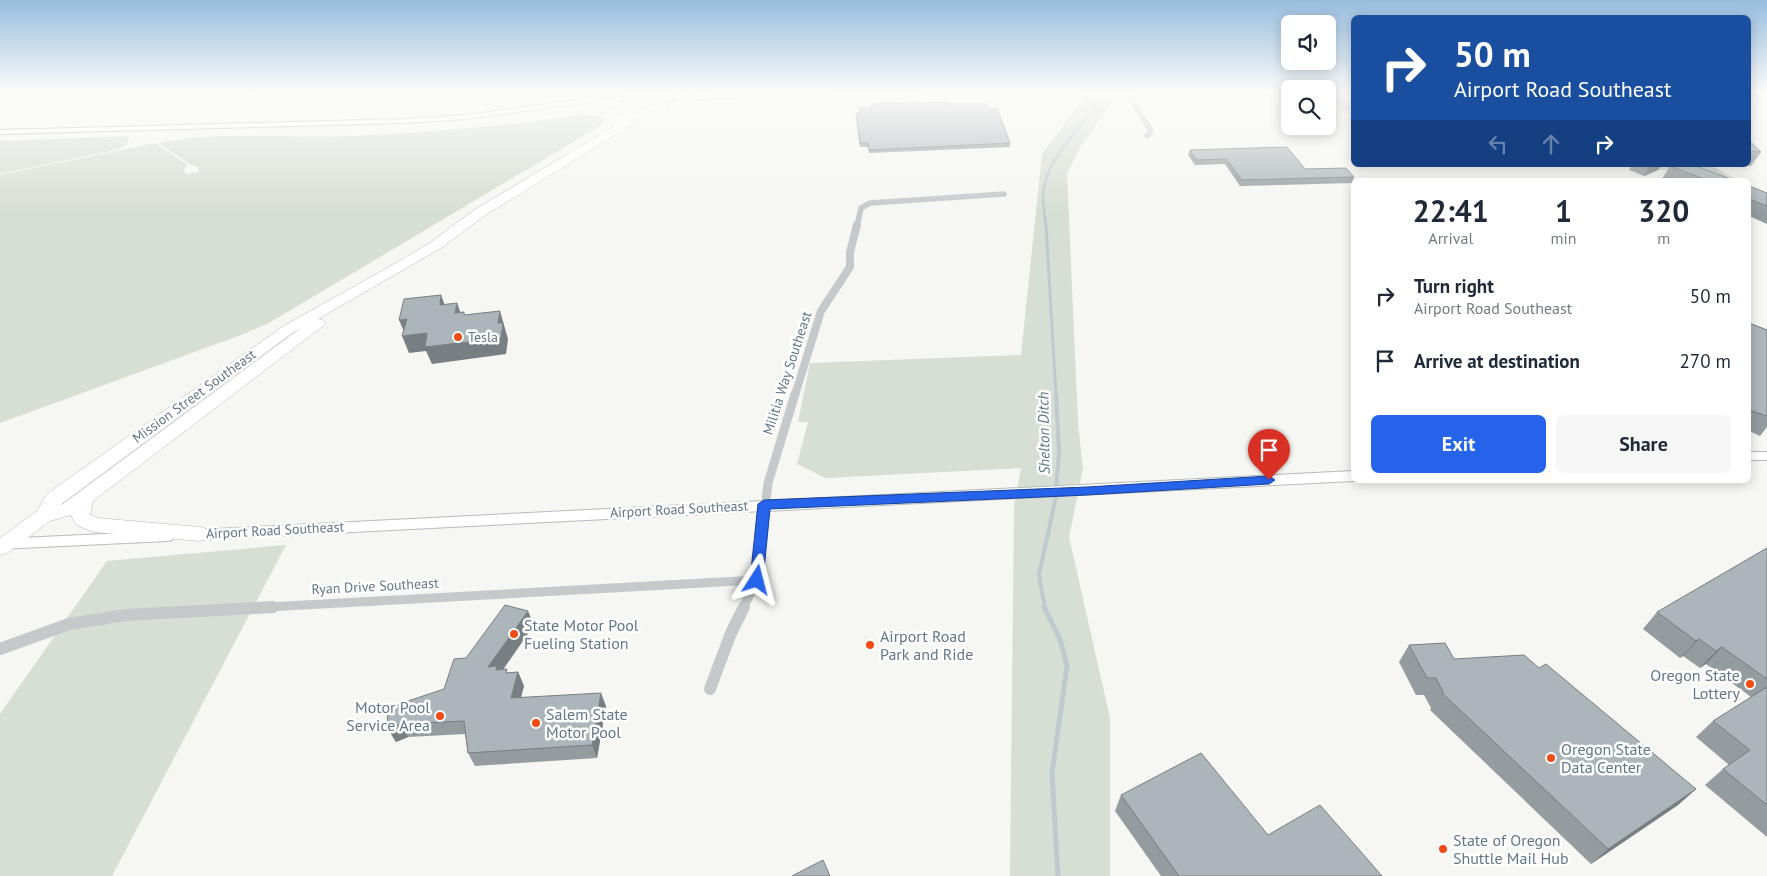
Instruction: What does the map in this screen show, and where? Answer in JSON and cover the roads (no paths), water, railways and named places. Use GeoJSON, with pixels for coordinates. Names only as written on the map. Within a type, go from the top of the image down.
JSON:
{"type":"FeatureCollection","features":[{"type":"Feature","properties":{"kind":"highway"},"geometry":{"type":"LineString","coordinates":[[598,141],[609,132]]}},
{"type":"Feature","properties":{"kind":"highway","name":"Mission Street Southeast"},"geometry":{"type":"LineString","coordinates":[[436,245],[479,213],[613,132]]}},
{"type":"Feature","properties":{"kind":"highway","name":"Mission Street Southeast"},"geometry":{"type":"LineString","coordinates":[[44,516],[54,499],[254,352],[287,330],[436,245],[497,217],[629,132]]}},
{"type":"Feature","properties":{"kind":"highway","name":"Mission Street Southeast"},"geometry":{"type":"LineString","coordinates":[[2,546],[44,516],[69,509],[358,291]]}},
{"type":"Feature","properties":{"kind":"highway"},"geometry":{"type":"LineString","coordinates":[[84,498],[80,515],[83,520],[94,525],[200,534]]}},
{"type":"Feature","properties":{"kind":"main road"},"geometry":{"type":"LineString","coordinates":[[1751,456],[1767,456]]}},
{"type":"Feature","properties":{"kind":"main road","name":"Airport Road Southeast"},"geometry":{"type":"LineString","coordinates":[[2,546],[764,504],[1087,491],[1351,476]]}},
{"type":"Feature","properties":{"kind":"street"},"geometry":{"type":"LineString","coordinates":[[1147,136],[1150,132]]}},
{"type":"Feature","properties":{"kind":"street","name":"Militia Way Southeast"},"geometry":{"type":"LineString","coordinates":[[710,689],[731,633],[757,580],[764,504],[768,483],[822,311],[850,267],[850,252],[861,208],[881,200],[1004,194]]}},
{"type":"Feature","properties":{"kind":"street","name":"Ryan Drive Southeast"},"geometry":{"type":"LineString","coordinates":[[0,649],[69,624],[126,615],[757,580]]}},
{"type":"Feature","properties":{"kind":"waterway","name":"Shelton Ditch"},"geometry":{"type":"LineString","coordinates":[[1046,226],[1043,196],[1048,173],[1054,161],[1075,132]]}},
{"type":"Feature","properties":{"kind":"waterway"},"geometry":{"type":"LineString","coordinates":[[1704,167],[1722,178]]}},
{"type":"Feature","properties":{"kind":"waterway","name":"Shelton Ditch"},"geometry":{"type":"LineString","coordinates":[[1046,225],[1056,395]]}},
{"type":"Feature","properties":{"kind":"waterway","name":"Shelton Ditch"},"geometry":{"type":"LineString","coordinates":[[1045,608],[1039,575],[1055,501],[1059,452],[1056,394]]}},
{"type":"Feature","properties":{"kind":"waterway","name":"Shelton Ditch"},"geometry":{"type":"LineString","coordinates":[[1044,607],[1060,639],[1067,666],[1052,773],[1058,876]]}},
{"type":"Feature","properties":{"kind":"place","name":"Tesla"},"geometry":{"type":"Point","coordinates":[458,337]}},
{"type":"Feature","properties":{"kind":"place","name":"State Motor Pool Fueling Station"},"geometry":{"type":"Point","coordinates":[514,634]}},
{"type":"Feature","properties":{"kind":"place","name":"Airport Road Park and Ride"},"geometry":{"type":"Point","coordinates":[870,645]}},
{"type":"Feature","properties":{"kind":"place","name":"Oregon State Lottery"},"geometry":{"type":"Point","coordinates":[1750,684]}},
{"type":"Feature","properties":{"kind":"place","name":"Motor Pool Service Area"},"geometry":{"type":"Point","coordinates":[440,716]}},
{"type":"Feature","properties":{"kind":"place","name":"Salem State Motor Pool"},"geometry":{"type":"Point","coordinates":[536,723]}},
{"type":"Feature","properties":{"kind":"place","name":"Oregon State Data Center"},"geometry":{"type":"Point","coordinates":[1551,758]}},
{"type":"Feature","properties":{"kind":"place","name":"State of Oregon Shuttle Mail Hub"},"geometry":{"type":"Point","coordinates":[1443,849]}}]}
